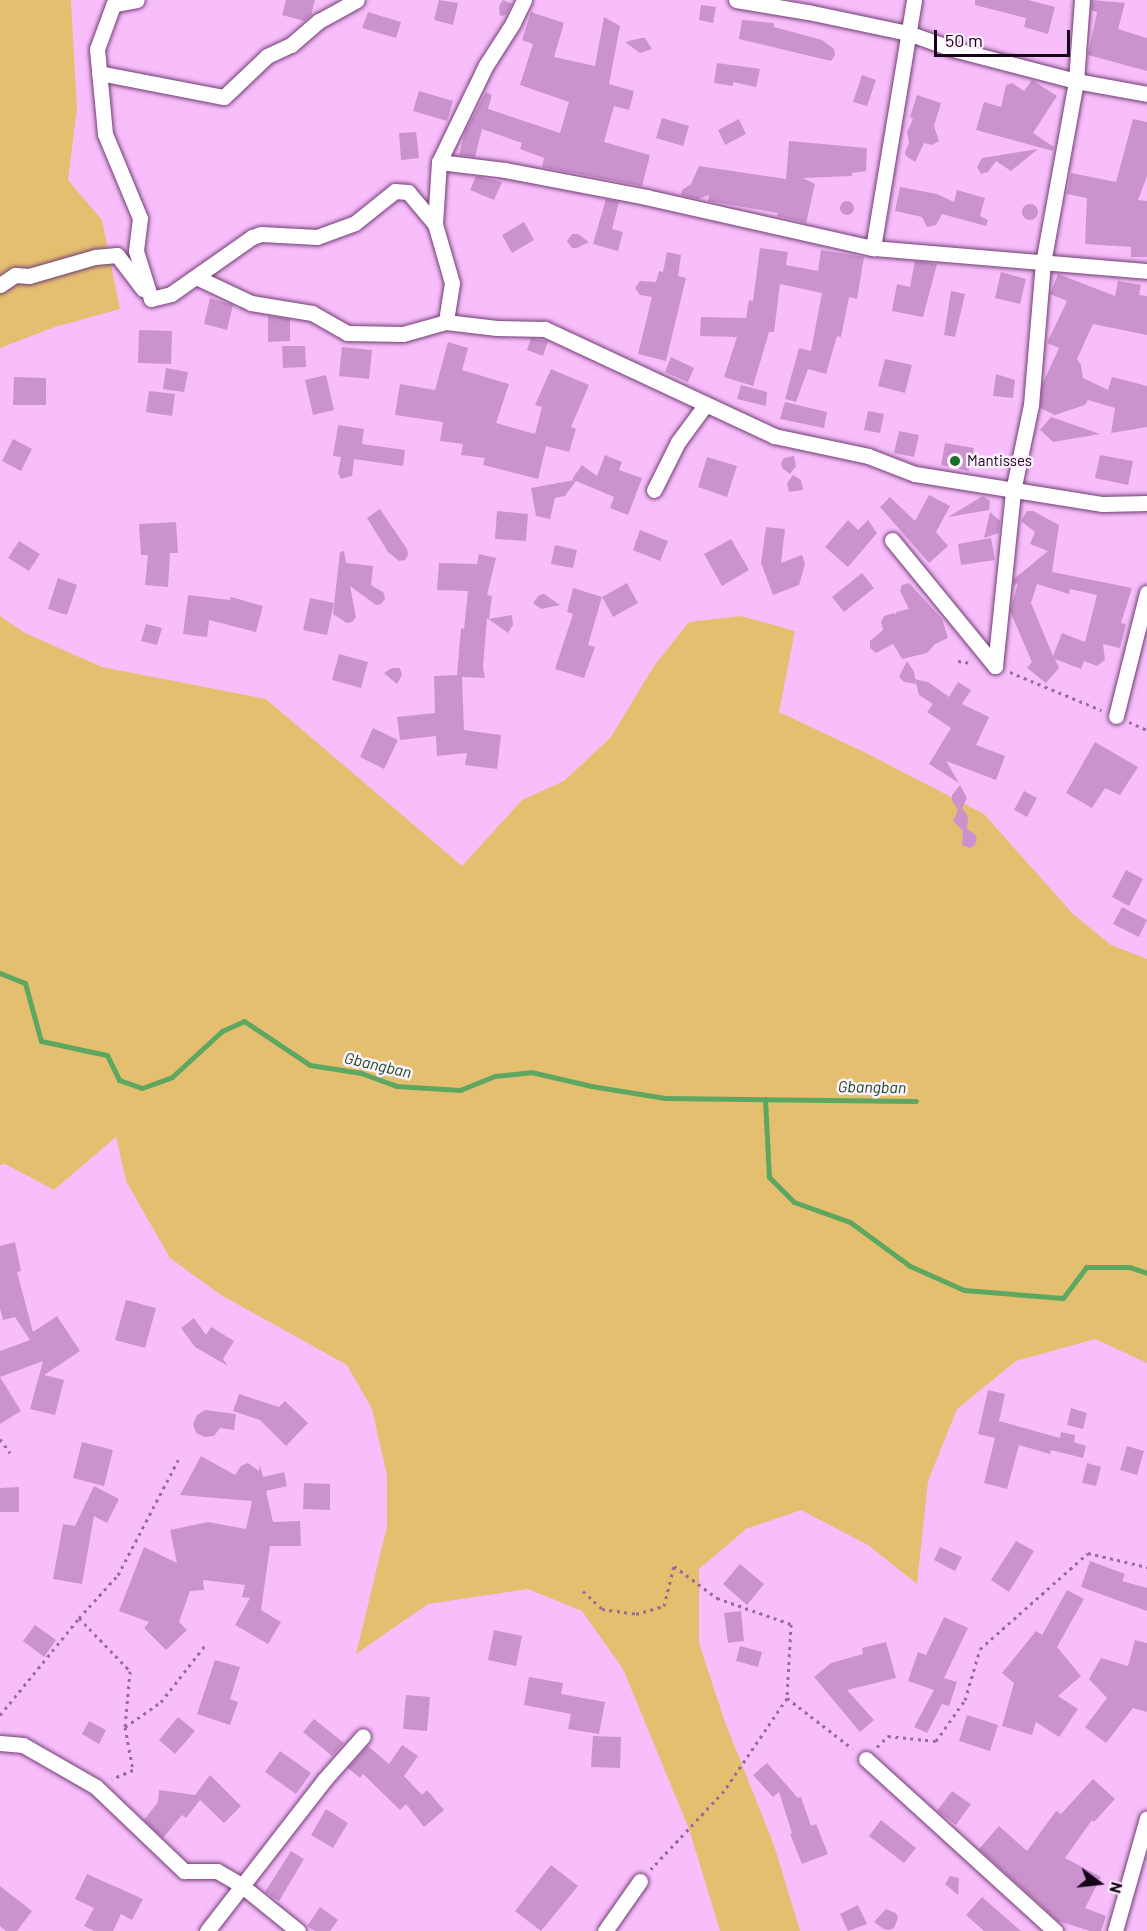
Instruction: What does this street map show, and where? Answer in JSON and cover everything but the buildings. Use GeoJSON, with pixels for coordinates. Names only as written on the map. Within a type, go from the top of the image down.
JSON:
{"type":"FeatureCollection","features":[{"type":"Feature","properties":{"kind":"street"},"geometry":{"type":"LineString","coordinates":[[137,0],[115,2],[97,49],[105,134],[140,218],[136,251],[151,299]]}},
{"type":"Feature","properties":{"kind":"street"},"geometry":{"type":"LineString","coordinates":[[99,73],[224,97],[267,56],[291,45],[319,21],[357,0]]}},
{"type":"Feature","properties":{"kind":"street"},"geometry":{"type":"LineString","coordinates":[[446,322],[452,283],[435,224],[439,162],[486,65],[513,23],[524,0]]}},
{"type":"Feature","properties":{"kind":"street"},"geometry":{"type":"LineString","coordinates":[[735,0],[808,12],[908,33],[953,49],[1076,81],[1147,94]]}},
{"type":"Feature","properties":{"kind":"street"},"geometry":{"type":"LineString","coordinates":[[873,248],[914,0]]}},
{"type":"Feature","properties":{"kind":"street"},"geometry":{"type":"LineString","coordinates":[[995,666],[1013,491],[1031,405],[1043,263],[1076,81],[1082,0]]}},
{"type":"Feature","properties":{"kind":"street"},"geometry":{"type":"LineString","coordinates":[[439,162],[505,170],[646,196],[873,248],[1147,271]]}},
{"type":"Feature","properties":{"kind":"street"},"geometry":{"type":"LineString","coordinates":[[151,299],[171,294],[252,237],[261,234],[317,237],[355,223],[395,191],[408,192],[435,224]]}},
{"type":"Feature","properties":{"kind":"street"},"geometry":{"type":"LineString","coordinates":[[0,285],[15,275],[29,276],[95,257],[117,255],[151,299]]}},
{"type":"Feature","properties":{"kind":"street"},"geometry":{"type":"LineString","coordinates":[[196,276],[251,303],[312,313],[347,333],[403,334],[446,322],[497,328],[545,329],[774,436],[868,456],[915,474],[1103,504],[1147,503]]}},
{"type":"Feature","properties":{"kind":"street"},"geometry":{"type":"LineString","coordinates":[[654,490],[678,442],[706,404]]}},
{"type":"Feature","properties":{"kind":"street"},"geometry":{"type":"LineString","coordinates":[[891,540],[995,666]]}},
{"type":"Feature","properties":{"kind":"street"},"geometry":{"type":"LineString","coordinates":[[1116,716],[1147,593]]}},
{"type":"Feature","properties":{"kind":"street"},"geometry":{"type":"LineString","coordinates":[[207,1931],[240,1886],[363,1736]]}},
{"type":"Feature","properties":{"kind":"street"},"geometry":{"type":"LineString","coordinates":[[0,1743],[23,1745],[96,1787],[184,1871],[217,1871],[298,1931]]}},
{"type":"Feature","properties":{"kind":"street"},"geometry":{"type":"LineString","coordinates":[[866,1759],[1055,1931]]}},
{"type":"Feature","properties":{"kind":"street"},"geometry":{"type":"LineString","coordinates":[[1115,1931],[1147,1818]]}},
{"type":"Feature","properties":{"kind":"street"},"geometry":{"type":"LineString","coordinates":[[605,1931],[640,1881]]}},
{"type":"Feature","properties":{"kind":"path"},"geometry":{"type":"LineString","coordinates":[[958,661],[995,666],[1147,730]]}},
{"type":"Feature","properties":{"kind":"path"},"geometry":{"type":"LineString","coordinates":[[0,1440],[10,1452]]}},
{"type":"Feature","properties":{"kind":"path"},"geometry":{"type":"LineString","coordinates":[[0,1715],[118,1575],[178,1460]]}},
{"type":"Feature","properties":{"kind":"path"},"geometry":{"type":"LineString","coordinates":[[787,1698],[866,1759],[888,1736],[936,1741],[965,1700],[980,1649],[1088,1553],[1147,1567]]}},
{"type":"Feature","properties":{"kind":"path"},"geometry":{"type":"LineString","coordinates":[[583,1591],[602,1609],[636,1614],[664,1606],[674,1566],[717,1598],[791,1624],[787,1698],[724,1791],[640,1881]]}},
{"type":"Feature","properties":{"kind":"path"},"geometry":{"type":"LineString","coordinates":[[80,1618],[130,1671],[125,1727],[133,1770],[96,1787]]}},
{"type":"Feature","properties":{"kind":"path"},"geometry":{"type":"LineString","coordinates":[[125,1727],[161,1702],[206,1644]]}},
{"type":"Feature","properties":{"kind":"shaded area"},"geometry":{"type":"Polygon","coordinates":[[[0,0],[71,0],[77,109],[68,180],[102,220],[120,309],[55,327],[0,348],[0,0]]]}},
{"type":"Feature","properties":{"kind":"shaded area"},"geometry":{"type":"Polygon","coordinates":[[[0,616],[25,633],[102,667],[266,699],[462,866],[522,800],[564,781],[611,737],[654,666],[689,622],[741,616],[795,631],[779,712],[864,752],[984,814],[1073,914],[1111,945],[1147,959],[1147,1363],[1095,1339],[1016,1361],[957,1409],[928,1481],[917,1584],[868,1545],[801,1510],[746,1529],[699,1569],[699,1643],[725,1722],[774,1845],[800,1931],[720,1931],[689,1829],[623,1669],[582,1611],[528,1589],[428,1604],[356,1654],[387,1526],[387,1476],[372,1409],[347,1365],[221,1295],[170,1258],[126,1181],[116,1137],[54,1190],[5,1164],[0,1165],[0,616]]]}},
{"type":"Feature","properties":{"kind":"waterway","name":"Gbangban"},"geometry":{"type":"LineString","coordinates":[[0,973],[25,983],[41,1041],[107,1055],[119,1080],[142,1088],[172,1077],[222,1031],[244,1021],[310,1065],[361,1073],[396,1086],[460,1090],[495,1076],[531,1072],[591,1086],[665,1098],[916,1101]]}},
{"type":"Feature","properties":{"kind":"waterway"},"geometry":{"type":"LineString","coordinates":[[765,1099],[769,1177],[794,1202],[850,1222],[910,1266],[964,1290],[1063,1298],[1086,1267],[1129,1267],[1147,1273]]}},
{"type":"Feature","properties":{"kind":"place","name":"Mantisses"},"geometry":{"type":"Point","coordinates":[955,461]}}]}
